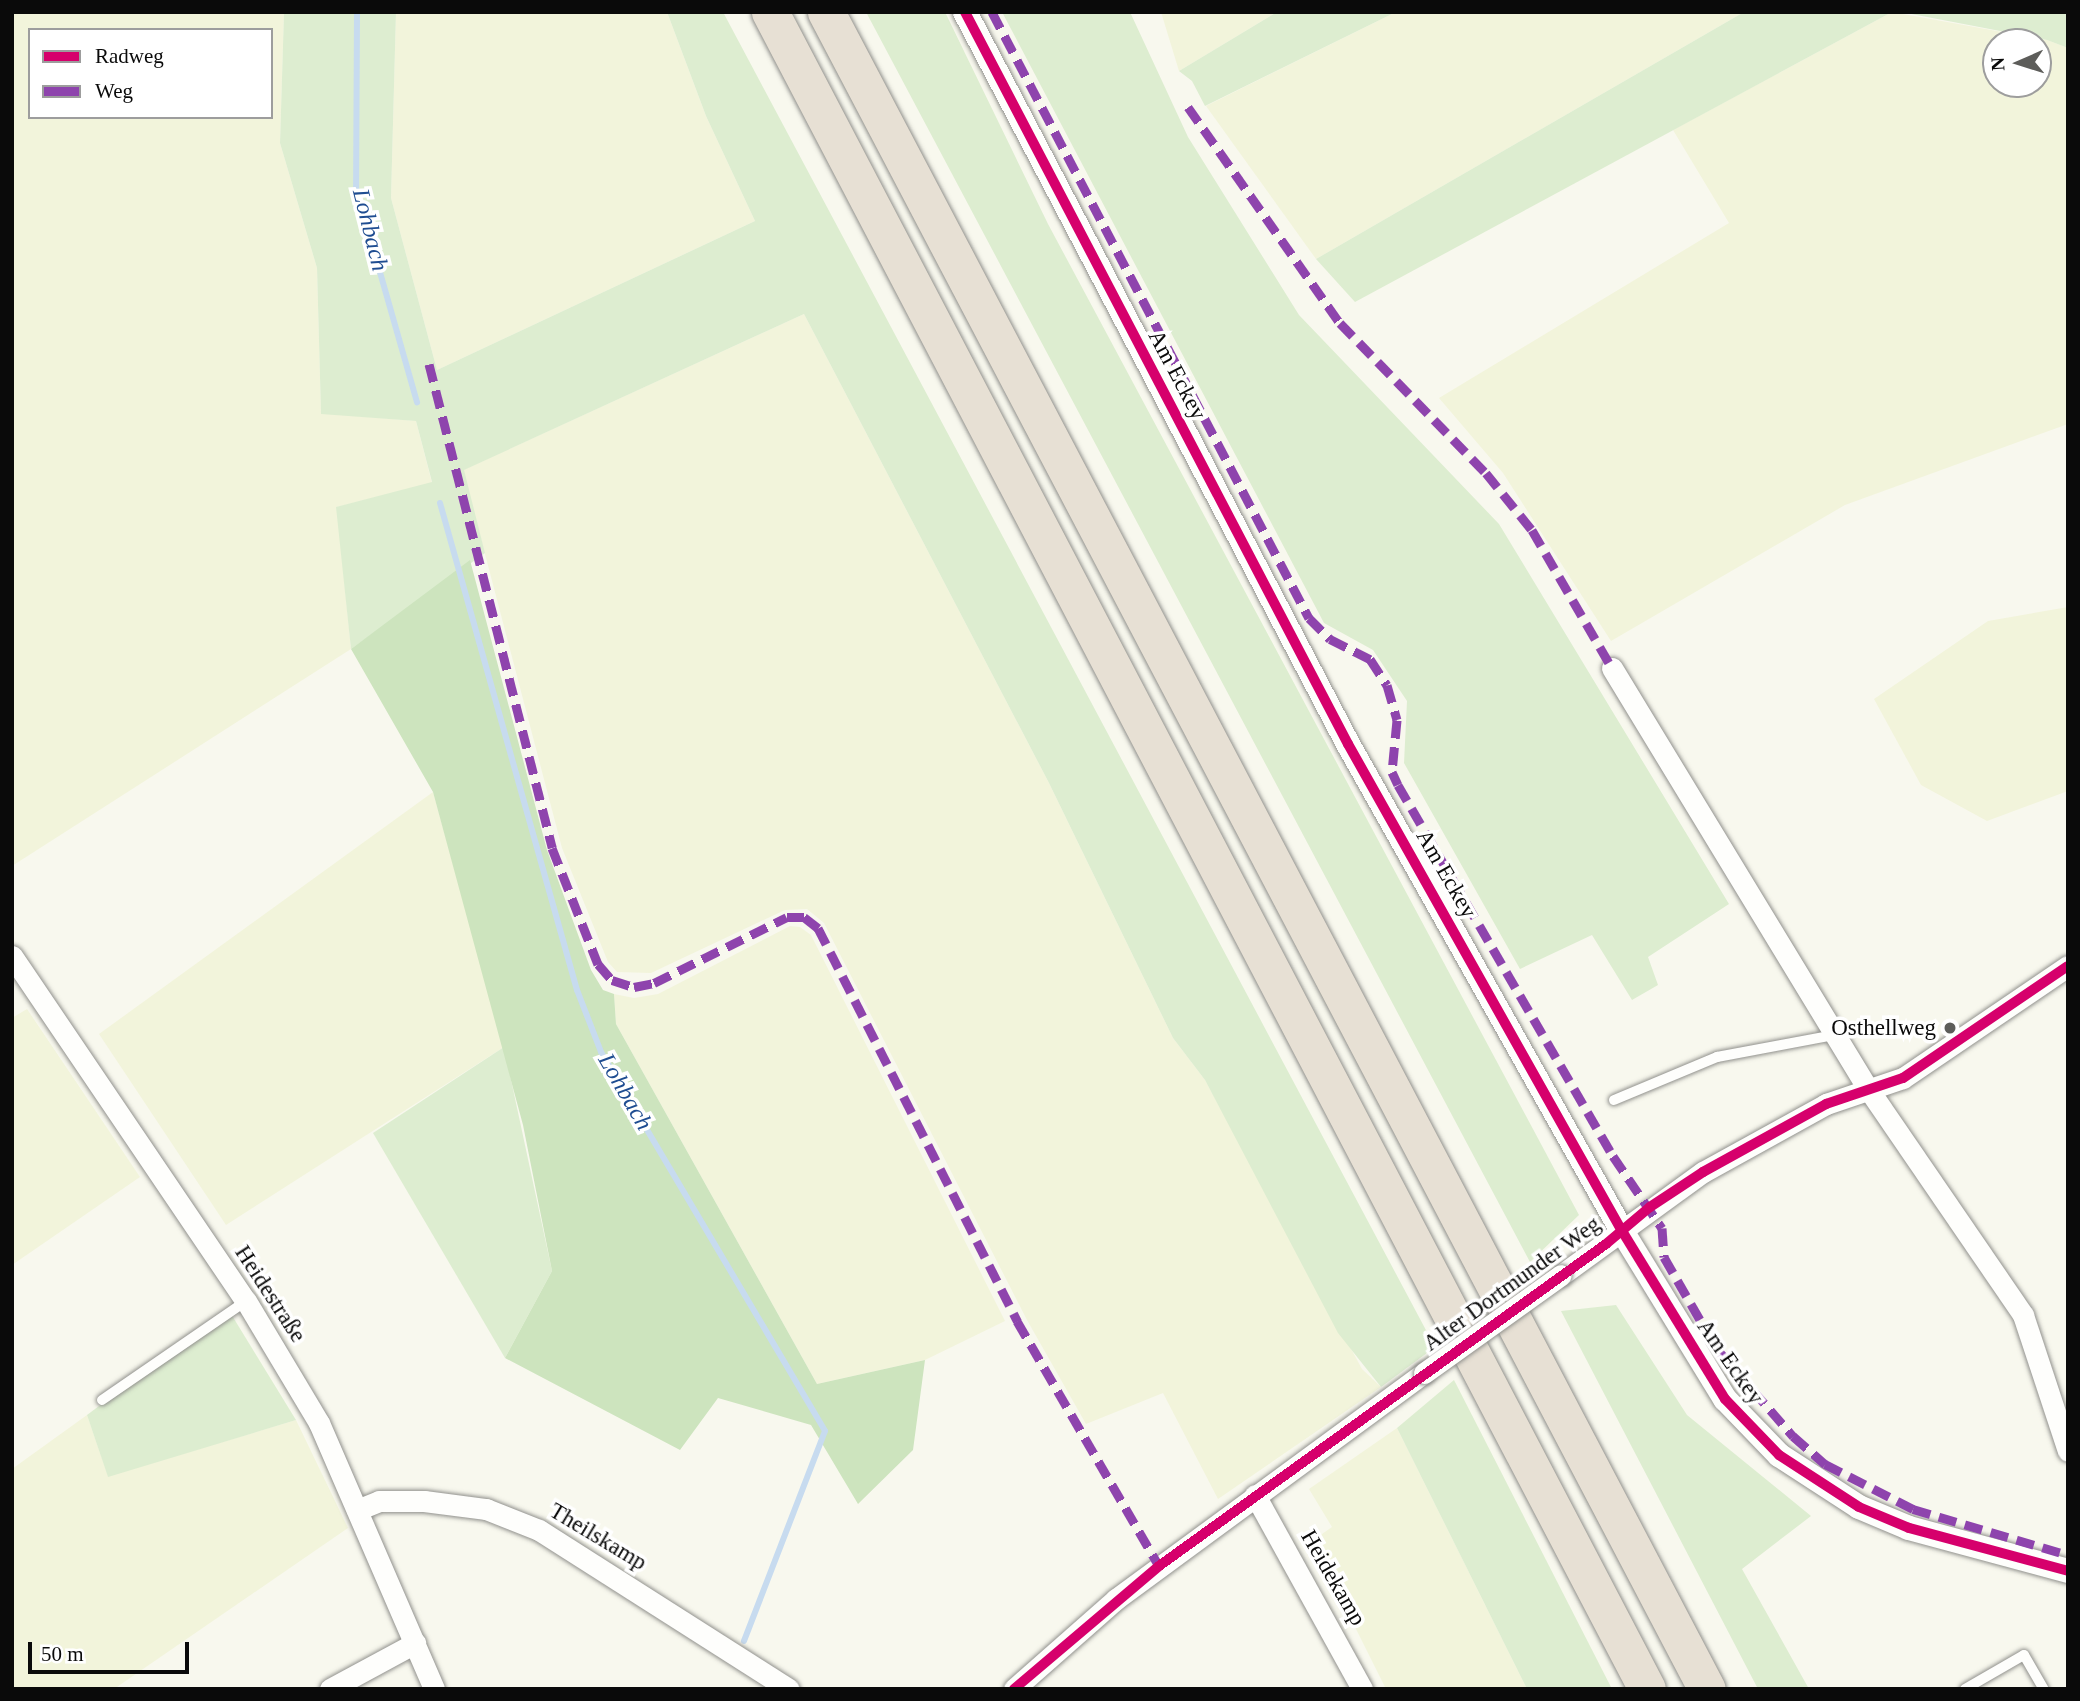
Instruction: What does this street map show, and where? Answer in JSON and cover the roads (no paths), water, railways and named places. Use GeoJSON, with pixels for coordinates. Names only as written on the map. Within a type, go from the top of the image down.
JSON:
{"type":"FeatureCollection","features":[{"type":"Feature","properties":{"kind":"highway"},"geometry":{"type":"LineString","coordinates":[[770,12],[1647,1689]]}},
{"type":"Feature","properties":{"kind":"highway"},"geometry":{"type":"LineString","coordinates":[[826,12],[1707,1689]]}},
{"type":"Feature","properties":{"kind":"street","name":"Am Eckey"},"geometry":{"type":"LineString","coordinates":[[965,12],[1348,744],[1622,1231],[1725,1399],[1779,1455],[1859,1507],[1909,1528],[2068,1571]]}},
{"type":"Feature","properties":{"kind":"street"},"geometry":{"type":"LineString","coordinates":[[1612,668],[1869,1090],[2022,1315],[2068,1451]]}},
{"type":"Feature","properties":{"kind":"street","name":"Heidestraße"},"geometry":{"type":"LineString","coordinates":[[12,956],[246,1301],[319,1423],[434,1689]]}},
{"type":"Feature","properties":{"kind":"street","name":"Alter Dortmunder Weg"},"geometry":{"type":"LineString","coordinates":[[1014,1689],[1116,1599],[1255,1494],[1692,1179],[1762,1137],[1826,1104],[1903,1078],[2068,966]]}},
{"type":"Feature","properties":{"kind":"street","name":"Heidekamp"},"geometry":{"type":"LineString","coordinates":[[1255,1494],[1362,1689]]}},
{"type":"Feature","properties":{"kind":"street","name":"Theilskamp"},"geometry":{"type":"LineString","coordinates":[[357,1510],[379,1501],[424,1501],[486,1509],[538,1530],[789,1689]]}},
{"type":"Feature","properties":{"kind":"street"},"geometry":{"type":"LineString","coordinates":[[330,1689],[415,1643]]}},
{"type":"Feature","properties":{"kind":"lane"},"geometry":{"type":"LineString","coordinates":[[1614,1100],[1717,1057],[1835,1035]]}},
{"type":"Feature","properties":{"kind":"lane"},"geometry":{"type":"LineString","coordinates":[[102,1400],[246,1301]]}},
{"type":"Feature","properties":{"kind":"lane"},"geometry":{"type":"LineString","coordinates":[[1965,1689],[2024,1655],[2044,1689]]}},
{"type":"Feature","properties":{"kind":"waterway","name":"Lohbach"},"geometry":{"type":"LineString","coordinates":[[357,12],[356,188],[417,402]]}},
{"type":"Feature","properties":{"kind":"waterway","name":"Lohbach"},"geometry":{"type":"LineString","coordinates":[[440,503],[577,990],[601,1052],[825,1431],[744,1641]]}},
{"type":"Feature","properties":{"kind":"place","name":"Osthellweg"},"geometry":{"type":"Point","coordinates":[1950,1028]}}]}
